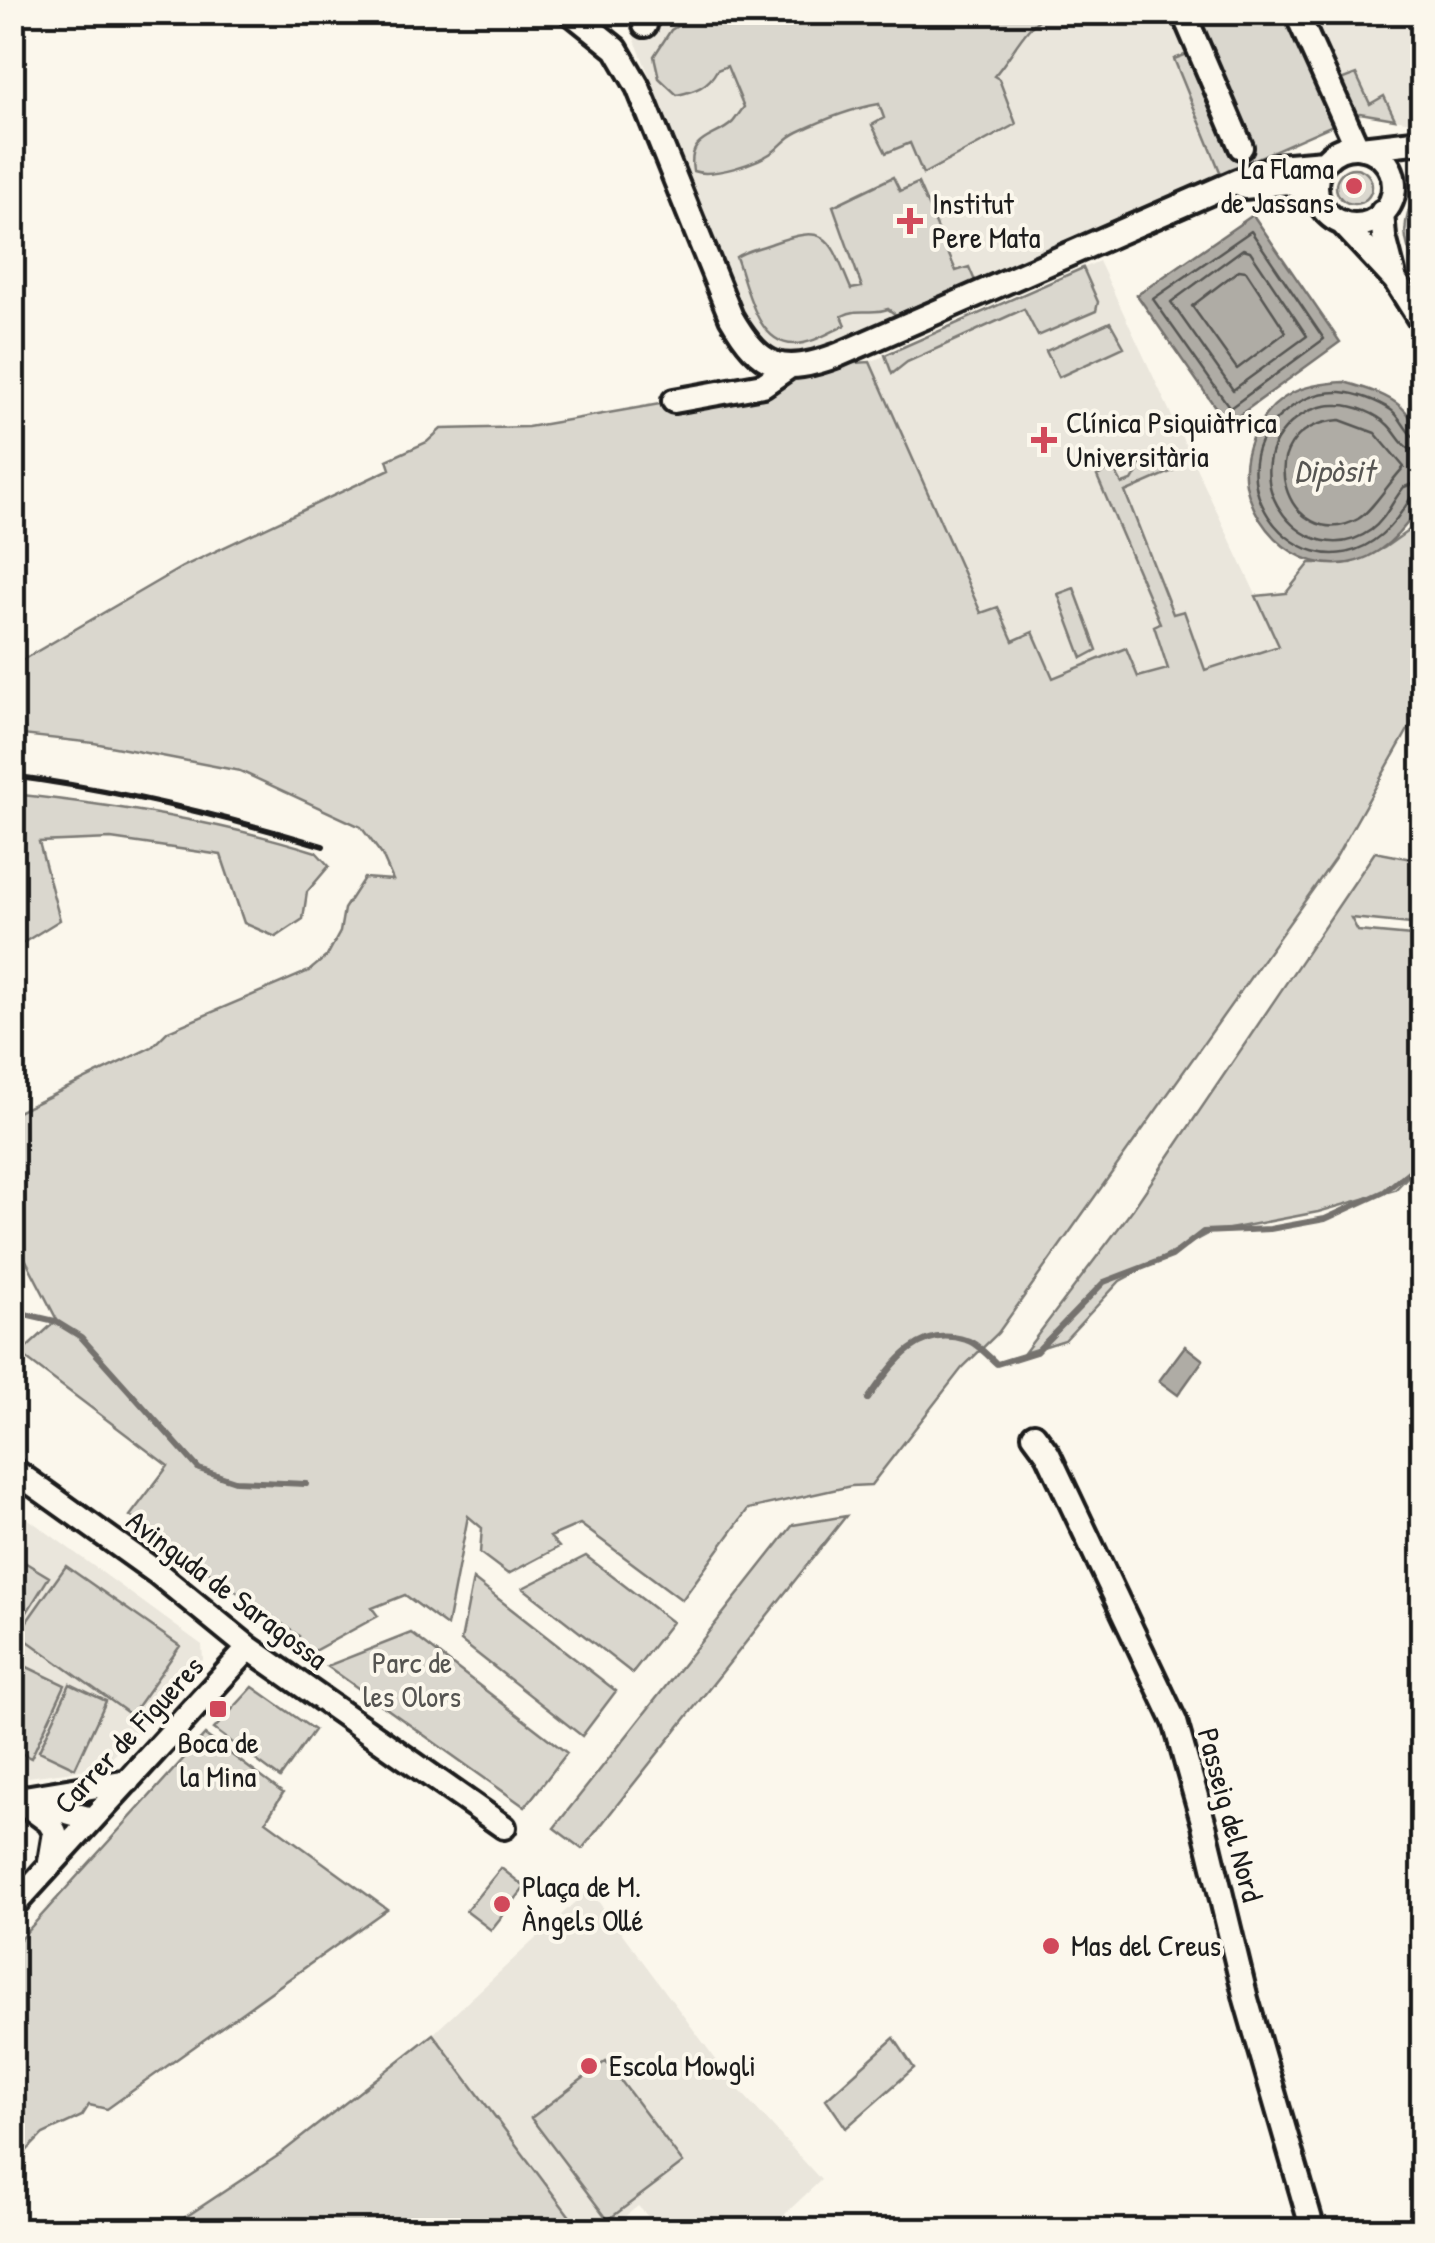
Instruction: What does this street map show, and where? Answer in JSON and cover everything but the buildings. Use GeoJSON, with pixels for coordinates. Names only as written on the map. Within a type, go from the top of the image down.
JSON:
{"type":"FeatureCollection","features":[{"type":"Feature","properties":{"kind":"street"},"geometry":{"type":"LineString","coordinates":[[570,12],[616,50],[638,87],[731,317],[746,343],[774,364],[789,367],[807,367],[838,355],[1277,166],[1324,162]]}},
{"type":"Feature","properties":{"kind":"street"},"geometry":{"type":"LineString","coordinates":[[1183,12],[1241,147]]}},
{"type":"Feature","properties":{"kind":"street"},"geometry":{"type":"LineString","coordinates":[[1296,12],[1359,147],[1384,160],[1393,183]]}},
{"type":"Feature","properties":{"kind":"street"},"geometry":{"type":"LineString","coordinates":[[1422,142],[1334,153],[1324,162],[1317,178],[1317,195],[1328,214],[1341,222],[1395,280],[1422,323]]}},
{"type":"Feature","properties":{"kind":"street"},"geometry":{"type":"LineString","coordinates":[[1341,222],[1360,224],[1382,212],[1391,199],[1393,183],[1422,142]]}},
{"type":"Feature","properties":{"kind":"street"},"geometry":{"type":"LineString","coordinates":[[1225,188],[1288,182],[1317,195]]}},
{"type":"Feature","properties":{"kind":"street"},"geometry":{"type":"LineString","coordinates":[[1382,212],[1395,280]]}},
{"type":"Feature","properties":{"kind":"street"},"geometry":{"type":"LineString","coordinates":[[674,401],[763,386],[789,367]]}},
{"type":"Feature","properties":{"kind":"street","name":"Passeig del Nord"},"geometry":{"type":"LineString","coordinates":[[1034,1435],[1048,1454],[1174,1722],[1204,1825],[1246,1999],[1313,2230]]}},
{"type":"Feature","properties":{"kind":"street","name":"Avinguda de Saragossa"},"geometry":{"type":"LineString","coordinates":[[12,1469],[156,1572],[249,1648],[504,1827]]}},
{"type":"Feature","properties":{"kind":"street","name":"Carrer de Figueres"},"geometry":{"type":"LineString","coordinates":[[12,1907],[249,1648]]}},
{"type":"Feature","properties":{"kind":"street"},"geometry":{"type":"LineString","coordinates":[[15,1799],[128,1781]]}},
{"type":"Feature","properties":{"kind":"street"},"geometry":{"type":"LineString","coordinates":[[15,1799],[92,1818],[89,1800],[63,1791]]}},
{"type":"Feature","properties":{"kind":"street"},"geometry":{"type":"LineString","coordinates":[[15,1799],[49,1822],[56,1832],[46,1870]]}},
{"type":"Feature","properties":{"kind":"shaded area","name":"Institut Pere Mata"},"geometry":{"type":"Polygon","coordinates":[[[624,13],[1422,13],[1422,120],[1417,123],[1360,113],[797,359],[756,341],[624,13]]]}},
{"type":"Feature","properties":{"kind":"shaded area","name":"Clínica Psiquiàtrica Universitària"},"geometry":{"type":"Polygon","coordinates":[[[1099,261],[1280,646],[1150,688],[1044,758],[870,362],[1099,261]]]}},
{"type":"Feature","properties":{"kind":"shaded area"},"geometry":{"type":"Polygon","coordinates":[[[12,1507],[202,1645],[203,1660],[109,1760],[96,1768],[13,1779],[12,1507]]]}},
{"type":"Feature","properties":{"kind":"shaded area","name":"Escola Mowgli"},"geometry":{"type":"Polygon","coordinates":[[[589,1889],[734,2084],[821,2180],[768,2230],[661,2230],[638,2206],[608,2230],[580,2230],[433,2034],[589,1889]]]}},
{"type":"Feature","properties":{"kind":"green space"},"geometry":{"type":"Polygon","coordinates":[[[722,13],[1050,13],[1026,33],[994,76],[999,79],[1016,124],[923,174],[910,143],[886,153],[872,125],[884,118],[879,104],[808,127],[767,156],[723,171],[701,173],[693,171],[692,159],[698,144],[726,128],[744,107],[727,66],[700,87],[677,95],[659,78],[654,56],[671,30],[694,16],[700,23],[722,13]]]}},
{"type":"Feature","properties":{"kind":"green space"},"geometry":{"type":"Polygon","coordinates":[[[1199,13],[1299,13],[1333,83],[1356,74],[1370,104],[1384,96],[1395,119],[1360,113],[1221,174],[1174,59],[1207,47],[1199,13]]]}},
{"type":"Feature","properties":{"kind":"green space"},"geometry":{"type":"Polygon","coordinates":[[[1354,168],[1367,173],[1372,186],[1367,199],[1354,204],[1341,199],[1336,186],[1341,173],[1354,168]]]}},
{"type":"Feature","properties":{"kind":"green space"},"geometry":{"type":"Polygon","coordinates":[[[1422,174],[1422,278],[1408,249],[1406,226],[1422,174]]]}},
{"type":"Feature","properties":{"kind":"green space"},"geometry":{"type":"Polygon","coordinates":[[[893,177],[900,191],[918,183],[956,271],[969,267],[975,281],[896,315],[888,309],[848,313],[842,316],[846,325],[807,342],[794,344],[770,334],[755,311],[736,257],[792,237],[817,235],[832,247],[851,289],[862,287],[833,206],[893,177]]]}},
{"type":"Feature","properties":{"kind":"green space"},"geometry":{"type":"Polygon","coordinates":[[[1083,268],[1098,302],[1096,311],[1038,336],[1024,309],[907,362],[892,374],[885,355],[1083,268]]]}},
{"type":"Feature","properties":{"kind":"green space"},"geometry":{"type":"Polygon","coordinates":[[[1110,322],[1124,347],[1059,377],[1046,351],[1110,322]]]}},
{"type":"Feature","properties":{"kind":"green space"},"geometry":{"type":"Polygon","coordinates":[[[870,362],[981,613],[998,607],[1013,641],[1033,632],[1053,678],[1126,648],[1138,677],[1168,669],[1154,626],[1160,623],[1097,476],[1113,468],[1122,484],[1132,481],[1143,462],[1164,455],[1173,471],[1125,492],[1173,614],[1184,611],[1205,670],[1279,646],[1256,596],[1286,593],[1310,563],[1350,563],[1384,548],[1422,521],[1422,671],[1411,679],[1422,705],[1336,857],[998,1333],[962,1368],[871,1485],[748,1509],[682,1600],[580,1524],[550,1537],[559,1547],[508,1574],[480,1553],[482,1528],[468,1516],[447,1626],[405,1595],[372,1608],[378,1616],[312,1652],[295,1642],[299,1636],[130,1516],[168,1466],[20,1354],[57,1320],[13,1235],[13,1114],[152,1047],[168,1031],[309,971],[327,956],[340,932],[344,909],[364,878],[393,880],[382,855],[361,827],[240,771],[94,743],[13,734],[12,666],[182,567],[390,469],[387,460],[427,442],[441,429],[528,427],[763,386],[789,367],[870,362]]]}},
{"type":"Feature","properties":{"kind":"green space"},"geometry":{"type":"Polygon","coordinates":[[[1074,588],[1097,650],[1082,658],[1058,594],[1074,588]]]}},
{"type":"Feature","properties":{"kind":"green space"},"geometry":{"type":"Polygon","coordinates":[[[13,794],[127,809],[242,831],[316,852],[329,866],[307,892],[303,919],[276,937],[244,923],[221,855],[111,839],[39,842],[60,920],[13,949],[13,794]]]}},
{"type":"Feature","properties":{"kind":"green space"},"geometry":{"type":"Polygon","coordinates":[[[1375,852],[1422,861],[1422,925],[1351,918],[1358,931],[1422,937],[1422,1162],[1395,1190],[1318,1212],[1209,1233],[1120,1281],[1065,1340],[1024,1353],[1133,1209],[1375,852]]]}},
{"type":"Feature","properties":{"kind":"green space"},"geometry":{"type":"Polygon","coordinates":[[[846,1516],[582,1849],[554,1828],[793,1525],[846,1516]]]}},
{"type":"Feature","properties":{"kind":"green space"},"geometry":{"type":"Polygon","coordinates":[[[586,1556],[672,1622],[632,1673],[523,1588],[586,1556]]]}},
{"type":"Feature","properties":{"kind":"green space"},"geometry":{"type":"Polygon","coordinates":[[[26,1563],[49,1577],[19,1625],[13,1621],[13,1583],[26,1563]]]}},
{"type":"Feature","properties":{"kind":"green space"},"geometry":{"type":"Polygon","coordinates":[[[66,1566],[180,1646],[131,1715],[18,1634],[66,1566]]]}},
{"type":"Feature","properties":{"kind":"green space"},"geometry":{"type":"Polygon","coordinates":[[[473,1579],[616,1691],[582,1736],[461,1641],[473,1579]]]}},
{"type":"Feature","properties":{"kind":"green space","name":"Parc de les Olors"},"geometry":{"type":"Polygon","coordinates":[[[411,1633],[567,1753],[525,1807],[327,1666],[411,1633]]]}},
{"type":"Feature","properties":{"kind":"green space"},"geometry":{"type":"Polygon","coordinates":[[[25,1666],[65,1685],[31,1758],[13,1749],[13,1693],[25,1666]]]}},
{"type":"Feature","properties":{"kind":"green space"},"geometry":{"type":"Polygon","coordinates":[[[70,1684],[106,1701],[75,1768],[39,1751],[70,1684]]]}},
{"type":"Feature","properties":{"kind":"green space"},"geometry":{"type":"Polygon","coordinates":[[[253,1687],[314,1730],[280,1778],[214,1729],[253,1687]]]}},
{"type":"Feature","properties":{"kind":"green space"},"geometry":{"type":"Polygon","coordinates":[[[205,1735],[283,1793],[266,1821],[387,1909],[107,2109],[89,2105],[82,2116],[43,2134],[13,2165],[13,1947],[205,1735]]]}},
{"type":"Feature","properties":{"kind":"green space"},"geometry":{"type":"Polygon","coordinates":[[[501,1868],[525,1887],[491,1930],[466,1911],[501,1868]]]}},
{"type":"Feature","properties":{"kind":"green space"},"geometry":{"type":"Polygon","coordinates":[[[433,2034],[580,2230],[166,2230],[279,2155],[433,2034]]]}},
{"type":"Feature","properties":{"kind":"green space"},"geometry":{"type":"Polygon","coordinates":[[[894,2038],[914,2068],[846,2128],[826,2099],[894,2038]]]}},
{"type":"Feature","properties":{"kind":"green space"},"geometry":{"type":"Polygon","coordinates":[[[606,2061],[683,2163],[608,2220],[531,2118],[606,2061]]]}},
{"type":"Feature","properties":{"kind":"water","name":"Dipòsit"},"geometry":{"type":"Polygon","coordinates":[[[1253,215],[1340,342],[1227,424],[1137,295],[1253,215]]]}},
{"type":"Feature","properties":{"kind":"water","name":"Dipòsit"},"geometry":{"type":"Polygon","coordinates":[[[1344,382],[1391,399],[1411,417],[1421,446],[1423,489],[1412,516],[1398,534],[1378,551],[1356,561],[1335,564],[1313,561],[1275,538],[1249,496],[1245,467],[1259,424],[1279,401],[1304,388],[1344,382]]]}},
{"type":"Feature","properties":{"kind":"water"},"geometry":{"type":"Polygon","coordinates":[[[1185,1346],[1203,1360],[1178,1395],[1159,1381],[1185,1346]]]}},
{"type":"Feature","properties":{"kind":"waterway"},"geometry":{"type":"LineString","coordinates":[[868,1399],[897,1361],[920,1343],[949,1337],[966,1340],[997,1364],[1036,1352],[1104,1282],[1172,1256],[1203,1232],[1270,1229],[1325,1219],[1384,1192],[1422,1161]]}},
{"type":"Feature","properties":{"kind":"waterway"},"geometry":{"type":"LineString","coordinates":[[12,1311],[55,1321],[81,1337],[199,1469],[235,1481],[306,1484]]}},
{"type":"Feature","properties":{"kind":"railway"},"geometry":{"type":"LineString","coordinates":[[12,776],[169,805],[323,846]]}},
{"type":"Feature","properties":{"kind":"place","name":"La Flama de Jassans"},"geometry":{"type":"Point","coordinates":[1354,186]}},
{"type":"Feature","properties":{"kind":"place","name":"Institut Pere Mata"},"geometry":{"type":"Point","coordinates":[910,221]}},
{"type":"Feature","properties":{"kind":"place","name":"Clínica Psiquiàtrica Universitària"},"geometry":{"type":"Point","coordinates":[1044,440]}},
{"type":"Feature","properties":{"kind":"place","name":"Boca de la Mina"},"geometry":{"type":"Point","coordinates":[218,1709]}},
{"type":"Feature","properties":{"kind":"place","name":"Plaça de M. Àngels Ollé"},"geometry":{"type":"Point","coordinates":[502,1904]}},
{"type":"Feature","properties":{"kind":"place","name":"Mas del Creus"},"geometry":{"type":"Point","coordinates":[1051,1946]}},
{"type":"Feature","properties":{"kind":"place","name":"Escola Mowgli"},"geometry":{"type":"Point","coordinates":[589,2066]}}]}
